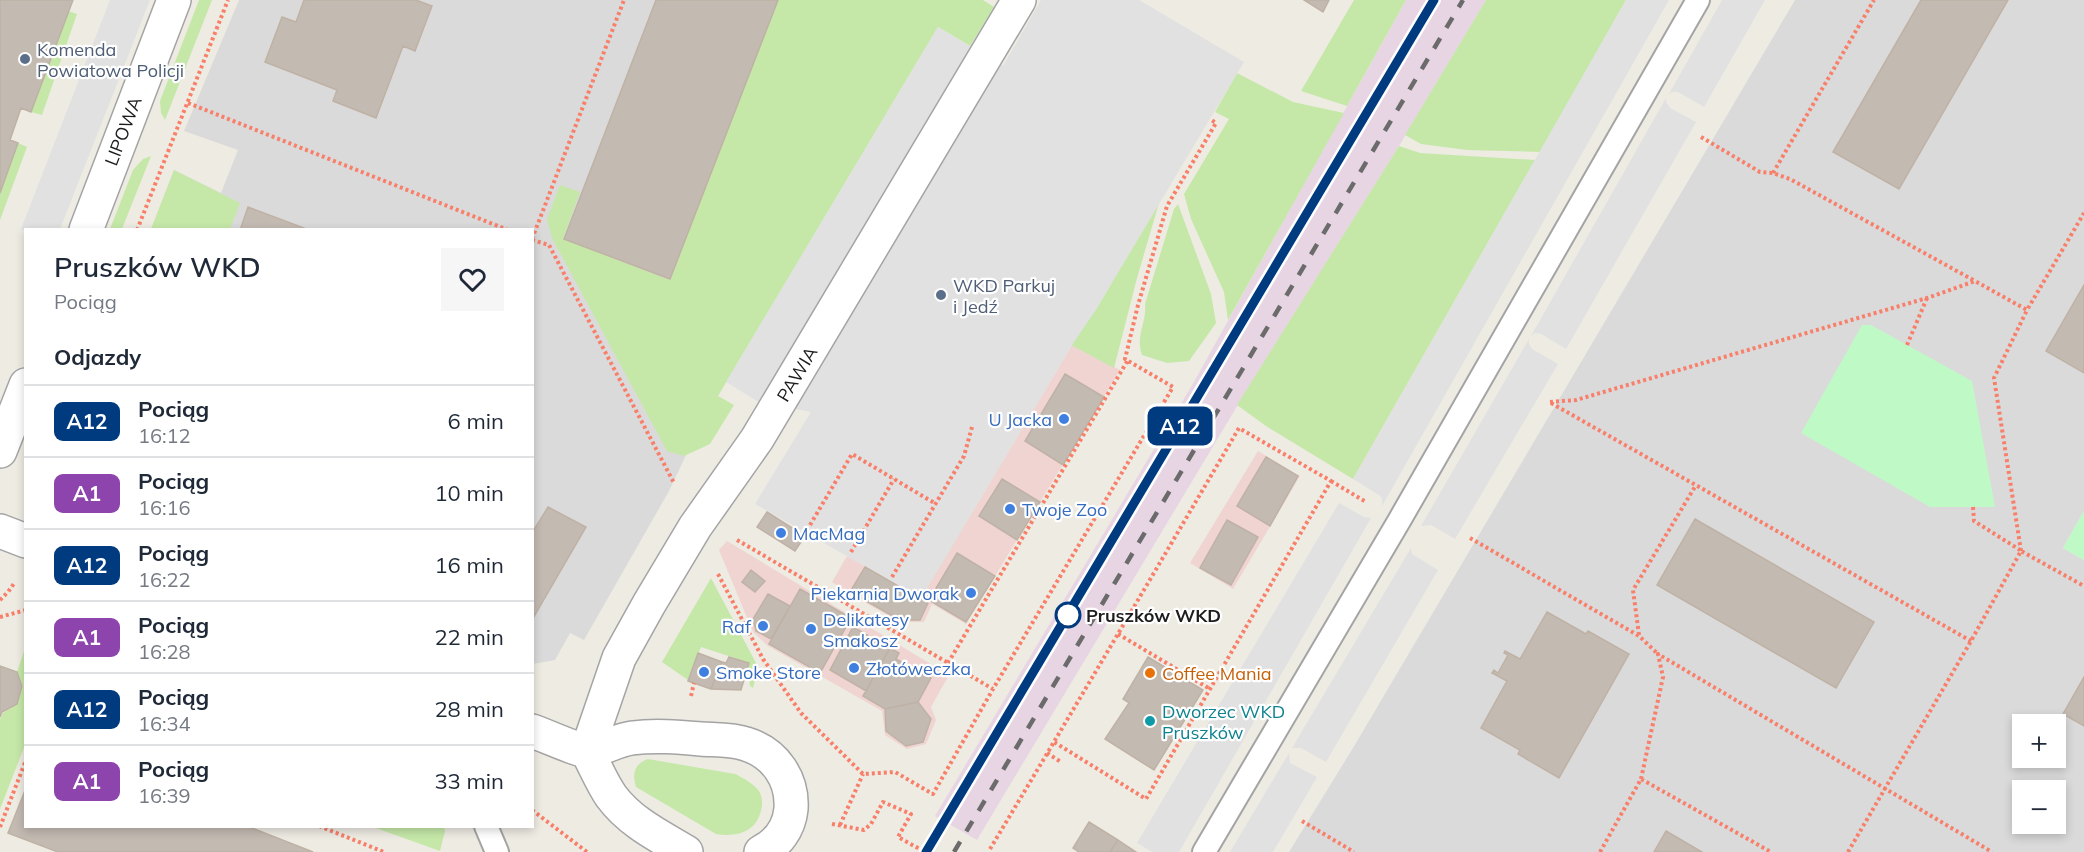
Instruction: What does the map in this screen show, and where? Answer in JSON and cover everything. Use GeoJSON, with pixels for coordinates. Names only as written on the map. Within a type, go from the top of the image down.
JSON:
{"type":"FeatureCollection","features":[{"type":"Feature","properties":{"kind":"street","name":"LIPOWA"},"geometry":{"type":"LineString","coordinates":[[87,228],[174,0]]}},
{"type":"Feature","properties":{"kind":"street","name":"PAWIA"},"geometry":{"type":"LineString","coordinates":[[587,751],[619,658],[649,604],[695,527],[758,439],[1019,0]]}},
{"type":"Feature","properties":{"kind":"street"},"geometry":{"type":"LineString","coordinates":[[0,451],[24,390]]}},
{"type":"Feature","properties":{"kind":"street"},"geometry":{"type":"LineString","coordinates":[[0,531],[24,540]]}},
{"type":"Feature","properties":{"kind":"street"},"geometry":{"type":"LineString","coordinates":[[534,732],[587,751],[631,738],[667,736],[744,743],[767,754],[783,772],[789,787],[791,802],[775,840]]}},
{"type":"Feature","properties":{"kind":"street"},"geometry":{"type":"LineString","coordinates":[[587,751],[611,795],[624,811],[632,819],[686,852]]}},
{"type":"Feature","properties":{"kind":"lane"},"geometry":{"type":"LineString","coordinates":[[1204,852],[1698,0]]}},
{"type":"Feature","properties":{"kind":"lane"},"geometry":{"type":"LineString","coordinates":[[487,828],[497,852]]}},
{"type":"Feature","properties":{"kind":"path"},"geometry":{"type":"LineString","coordinates":[[137,228],[228,0]]}},
{"type":"Feature","properties":{"kind":"path"},"geometry":{"type":"LineString","coordinates":[[534,234],[624,0]]}},
{"type":"Feature","properties":{"kind":"path"},"geometry":{"type":"LineString","coordinates":[[1773,174],[1874,0]]}},
{"type":"Feature","properties":{"kind":"path"},"geometry":{"type":"LineString","coordinates":[[188,103],[503,228]]}},
{"type":"Feature","properties":{"kind":"path"},"geometry":{"type":"LineString","coordinates":[[716,570],[763,659],[801,713],[863,774],[895,772],[933,794],[1173,387],[1125,359],[1138,304],[1167,206],[1216,123],[1210,119]]}},
{"type":"Feature","properties":{"kind":"path"},"geometry":{"type":"LineString","coordinates":[[1701,137],[1760,172],[1790,179],[2027,310]]}},
{"type":"Feature","properties":{"kind":"path"},"geometry":{"type":"LineString","coordinates":[[1848,852],[1971,641],[2020,551],[1994,378],[2027,310],[2084,213]]}},
{"type":"Feature","properties":{"kind":"path"},"geometry":{"type":"LineString","coordinates":[[534,240],[549,245],[677,488]]}},
{"type":"Feature","properties":{"kind":"path"},"geometry":{"type":"LineString","coordinates":[[1971,641],[1550,402],[1576,400],[1927,298],[1975,281]]}},
{"type":"Feature","properties":{"kind":"path"},"geometry":{"type":"LineString","coordinates":[[1907,345],[1927,298]]}},
{"type":"Feature","properties":{"kind":"path"},"geometry":{"type":"LineString","coordinates":[[948,663],[1128,360]]}},
{"type":"Feature","properties":{"kind":"path"},"geometry":{"type":"LineString","coordinates":[[892,577],[964,456],[972,427]]}},
{"type":"Feature","properties":{"kind":"path"},"geometry":{"type":"LineString","coordinates":[[990,849],[1239,428],[1331,482],[1146,799],[1054,742]]}},
{"type":"Feature","properties":{"kind":"path"},"geometry":{"type":"LineString","coordinates":[[810,525],[852,454],[936,504]]}},
{"type":"Feature","properties":{"kind":"path"},"geometry":{"type":"LineString","coordinates":[[851,552],[894,479]]}},
{"type":"Feature","properties":{"kind":"path"},"geometry":{"type":"LineString","coordinates":[[1639,636],[1633,590],[1696,485]]}},
{"type":"Feature","properties":{"kind":"path"},"geometry":{"type":"LineString","coordinates":[[1973,507],[1974,522],[2020,551],[2084,586]]}},
{"type":"Feature","properties":{"kind":"path"},"geometry":{"type":"LineString","coordinates":[[732,537],[993,689]]}},
{"type":"Feature","properties":{"kind":"path"},"geometry":{"type":"LineString","coordinates":[[1470,538],[1639,636],[1658,654],[1992,852]]}},
{"type":"Feature","properties":{"kind":"path"},"geometry":{"type":"LineString","coordinates":[[0,600],[12,587]]}},
{"type":"Feature","properties":{"kind":"path"},"geometry":{"type":"LineString","coordinates":[[0,617],[24,611]]}},
{"type":"Feature","properties":{"kind":"path"},"geometry":{"type":"LineString","coordinates":[[1118,634],[1210,689]]}},
{"type":"Feature","properties":{"kind":"path"},"geometry":{"type":"LineString","coordinates":[[1600,852],[1641,778],[1663,677],[1658,654]]}},
{"type":"Feature","properties":{"kind":"path"},"geometry":{"type":"LineString","coordinates":[[690,699],[694,682]]}},
{"type":"Feature","properties":{"kind":"path"},"geometry":{"type":"LineString","coordinates":[[1047,753],[1061,762]]}},
{"type":"Feature","properties":{"kind":"path"},"geometry":{"type":"LineString","coordinates":[[0,827],[24,765]]}},
{"type":"Feature","properties":{"kind":"path"},"geometry":{"type":"LineString","coordinates":[[840,825],[863,774]]}},
{"type":"Feature","properties":{"kind":"path"},"geometry":{"type":"LineString","coordinates":[[1641,778],[1771,852]]}},
{"type":"Feature","properties":{"kind":"path"},"geometry":{"type":"LineString","coordinates":[[775,840],[840,825],[864,830],[872,824],[883,802],[911,814],[898,837],[924,852]]}},
{"type":"Feature","properties":{"kind":"path"},"geometry":{"type":"LineString","coordinates":[[534,812],[587,852]]}},
{"type":"Feature","properties":{"kind":"path"},"geometry":{"type":"LineString","coordinates":[[1302,821],[1354,852]]}},
{"type":"Feature","properties":{"kind":"path"},"geometry":{"type":"LineString","coordinates":[[324,828],[384,852]]}},
{"type":"Feature","properties":{"kind":"shaded area"},"geometry":{"type":"Polygon","coordinates":[[[110,0],[150,0],[60,228],[21,229],[110,0]]]}},
{"type":"Feature","properties":{"kind":"shaded area"},"geometry":{"type":"Polygon","coordinates":[[[239,0],[947,0],[715,394],[669,491],[584,640],[570,633],[555,660],[534,664],[534,228],[152,228],[174,170],[221,193],[238,150],[184,131],[239,0]]]}},
{"type":"Feature","properties":{"kind":"shaded area","name":"WKD Parkuj i Jedź"},"geometry":{"type":"Polygon","coordinates":[[[1041,0],[1139,0],[1244,62],[921,598],[755,504],[811,412],[757,401],[726,382],[938,27],[1003,66],[1041,0]]]}},
{"type":"Feature","properties":{"kind":"shaded area"},"geometry":{"type":"Polygon","coordinates":[[[1406,0],[1486,0],[1399,146],[1236,408],[977,840],[935,816],[1194,382],[1406,0]]]}},
{"type":"Feature","properties":{"kind":"shaded area"},"geometry":{"type":"Polygon","coordinates":[[[1626,0],[1669,0],[1382,506],[1382,498],[1379,495],[1353,479],[1626,0]]]}},
{"type":"Feature","properties":{"kind":"shaded area"},"geometry":{"type":"Polygon","coordinates":[[[1722,0],[1765,0],[1704,107],[1678,92],[1669,94],[1722,0]]]}},
{"type":"Feature","properties":{"kind":"shaded area"},"geometry":{"type":"Polygon","coordinates":[[[1795,0],[2084,0],[2084,511],[2063,548],[2084,560],[2084,852],[1289,852],[1353,748],[1795,0]]]}},
{"type":"Feature","properties":{"kind":"shaded area"},"geometry":{"type":"Polygon","coordinates":[[[1666,98],[1670,108],[1696,122],[1566,349],[1541,334],[1535,333],[1531,336],[1666,98]]]}},
{"type":"Feature","properties":{"kind":"shaded area"},"geometry":{"type":"Polygon","coordinates":[[[1529,339],[1532,349],[1558,364],[1455,539],[1431,525],[1421,526],[1529,339]]]}},
{"type":"Feature","properties":{"kind":"shaded area"},"geometry":{"type":"Polygon","coordinates":[[[1072,345],[1120,370],[966,624],[932,604],[924,622],[906,622],[903,626],[832,582],[847,556],[921,598],[1072,345]]]}},
{"type":"Feature","properties":{"kind":"shaded area"},"geometry":{"type":"Polygon","coordinates":[[[1258,451],[1300,476],[1233,589],[1190,563],[1258,451]]]}},
{"type":"Feature","properties":{"kind":"shaded area"},"geometry":{"type":"Polygon","coordinates":[[[1339,503],[1364,517],[1371,518],[1179,852],[1152,852],[1137,843],[1339,503]]]}},
{"type":"Feature","properties":{"kind":"shaded area"},"geometry":{"type":"Polygon","coordinates":[[[727,541],[949,675],[931,707],[936,720],[926,744],[907,749],[885,735],[882,711],[768,646],[753,632],[719,550],[727,541]]]}},
{"type":"Feature","properties":{"kind":"shaded area"},"geometry":{"type":"Polygon","coordinates":[[[1411,548],[1412,554],[1438,570],[1326,762],[1301,748],[1292,748],[1411,548]]]}},
{"type":"Feature","properties":{"kind":"shaded area"},"geometry":{"type":"Polygon","coordinates":[[[1289,753],[1290,763],[1317,777],[1273,852],[1230,852],[1289,753]]]}},
{"type":"Feature","properties":{"kind":"green space"},"geometry":{"type":"Polygon","coordinates":[[[199,0],[212,0],[165,120],[161,113],[160,101],[199,0]]]}},
{"type":"Feature","properties":{"kind":"green space"},"geometry":{"type":"Polygon","coordinates":[[[778,0],[983,0],[994,7],[970,46],[938,27],[718,396],[734,405],[710,444],[684,456],[667,451],[552,238],[547,219],[560,185],[580,192],[563,239],[670,280],[778,0]]]}},
{"type":"Feature","properties":{"kind":"green space"},"geometry":{"type":"Polygon","coordinates":[[[1354,0],[1406,0],[1347,106],[1301,91],[1354,0]]]}},
{"type":"Feature","properties":{"kind":"green space"},"geometry":{"type":"Polygon","coordinates":[[[1486,0],[1626,0],[1540,152],[1467,150],[1421,144],[1405,135],[1486,0]]]}},
{"type":"Feature","properties":{"kind":"green space"},"geometry":{"type":"Polygon","coordinates":[[[68,11],[77,14],[42,115],[31,112],[68,11]]]}},
{"type":"Feature","properties":{"kind":"green space"},"geometry":{"type":"Polygon","coordinates":[[[1237,73],[1293,102],[1344,113],[1228,320],[1224,292],[1191,219],[1184,194],[1229,119],[1215,112],[1237,73]]]}},
{"type":"Feature","properties":{"kind":"green space"},"geometry":{"type":"Polygon","coordinates":[[[18,143],[27,147],[0,220],[0,193],[18,143]]]}},
{"type":"Feature","properties":{"kind":"green space"},"geometry":{"type":"Polygon","coordinates":[[[1399,146],[1420,153],[1535,160],[1353,479],[1266,426],[1237,405],[1399,146]]]}},
{"type":"Feature","properties":{"kind":"green space"},"geometry":{"type":"Polygon","coordinates":[[[151,156],[122,228],[110,228],[133,170],[143,159],[151,156]]]}},
{"type":"Feature","properties":{"kind":"green space"},"geometry":{"type":"Polygon","coordinates":[[[174,170],[240,203],[230,228],[151,228],[174,170]]]}},
{"type":"Feature","properties":{"kind":"green space"},"geometry":{"type":"Polygon","coordinates":[[[1159,203],[1114,368],[1071,345],[921,598],[917,596],[997,459],[981,449],[1095,311],[1159,203]]]}},
{"type":"Feature","properties":{"kind":"green space"},"geometry":{"type":"Polygon","coordinates":[[[1178,204],[1211,294],[1216,323],[1189,361],[1167,363],[1142,355],[1140,335],[1145,304],[1174,209],[1178,204]]]}},
{"type":"Feature","properties":{"kind":"green space"},"geometry":{"type":"Polygon","coordinates":[[[1862,325],[1871,325],[1972,381],[1995,507],[1930,507],[1801,433],[1862,325]]]}},
{"type":"Feature","properties":{"kind":"green space"},"geometry":{"type":"Polygon","coordinates":[[[2084,511],[2084,560],[2063,548],[2084,511]]]}},
{"type":"Feature","properties":{"kind":"green space"},"geometry":{"type":"Polygon","coordinates":[[[711,578],[756,663],[757,673],[753,688],[750,686],[747,662],[701,647],[688,680],[662,662],[711,578]]]}},
{"type":"Feature","properties":{"kind":"green space"},"geometry":{"type":"Polygon","coordinates":[[[24,651],[24,748],[0,809],[0,719],[3,713],[17,704],[23,686],[17,672],[24,651]]]}},
{"type":"Feature","properties":{"kind":"green space"},"geometry":{"type":"Polygon","coordinates":[[[648,759],[735,774],[745,779],[757,788],[761,796],[762,808],[757,820],[753,826],[743,832],[730,835],[716,834],[636,787],[635,770],[648,759]]]}},
{"type":"Feature","properties":{"kind":"green space"},"geometry":{"type":"Polygon","coordinates":[[[376,828],[444,828],[440,851],[376,828]]]}},
{"type":"Feature","properties":{"kind":"building","name":"Komenda Powiatowa Policji"},"geometry":{"type":"Polygon","coordinates":[[[0,0],[73,0],[31,112],[21,108],[10,140],[18,143],[0,193],[0,0]]]}},
{"type":"Feature","properties":{"kind":"building"},"geometry":{"type":"Polygon","coordinates":[[[304,0],[416,0],[432,6],[415,51],[403,46],[376,118],[333,101],[337,90],[265,62],[282,17],[296,22],[304,0]]]}},
{"type":"Feature","properties":{"kind":"building"},"geometry":{"type":"Polygon","coordinates":[[[656,0],[778,0],[670,279],[564,239],[656,0]]]}},
{"type":"Feature","properties":{"kind":"building"},"geometry":{"type":"Polygon","coordinates":[[[1304,0],[1329,0],[1323,12],[1304,0]]]}},
{"type":"Feature","properties":{"kind":"building"},"geometry":{"type":"Polygon","coordinates":[[[1921,0],[2008,0],[1899,189],[1833,152],[1921,0]]]}},
{"type":"Feature","properties":{"kind":"building"},"geometry":{"type":"Polygon","coordinates":[[[248,207],[304,228],[241,228],[248,207]]]}},
{"type":"Feature","properties":{"kind":"building"},"geometry":{"type":"Polygon","coordinates":[[[2084,285],[2084,373],[2046,351],[2084,285]]]}},
{"type":"Feature","properties":{"kind":"building","name":"U Jacka"},"geometry":{"type":"Polygon","coordinates":[[[1065,374],[1104,397],[1063,465],[1025,441],[1065,374]]]}},
{"type":"Feature","properties":{"kind":"building"},"geometry":{"type":"Polygon","coordinates":[[[1266,457],[1298,476],[1270,526],[1237,506],[1266,457]]]}},
{"type":"Feature","properties":{"kind":"building","name":"Twoje Zoo"},"geometry":{"type":"Polygon","coordinates":[[[1002,479],[1040,502],[1017,540],[979,516],[1002,479]]]}},
{"type":"Feature","properties":{"kind":"building"},"geometry":{"type":"Polygon","coordinates":[[[548,507],[586,527],[534,617],[534,530],[548,507]]]}},
{"type":"Feature","properties":{"kind":"building"},"geometry":{"type":"Polygon","coordinates":[[[767,512],[805,536],[795,551],[757,527],[767,512]]]}},
{"type":"Feature","properties":{"kind":"building"},"geometry":{"type":"Polygon","coordinates":[[[1695,519],[1874,622],[1836,688],[1657,585],[1695,519]]]}},
{"type":"Feature","properties":{"kind":"building"},"geometry":{"type":"Polygon","coordinates":[[[1227,520],[1258,537],[1231,585],[1200,568],[1227,520]]]}},
{"type":"Feature","properties":{"kind":"building"},"geometry":{"type":"Polygon","coordinates":[[[957,553],[995,576],[966,622],[929,600],[957,553]]]}},
{"type":"Feature","properties":{"kind":"building"},"geometry":{"type":"Polygon","coordinates":[[[865,567],[928,603],[920,620],[905,620],[902,625],[898,622],[900,620],[850,592],[865,567]]]}},
{"type":"Feature","properties":{"kind":"building"},"geometry":{"type":"Polygon","coordinates":[[[751,570],[765,581],[755,592],[742,582],[751,570]]]}},
{"type":"Feature","properties":{"kind":"building","name":"Delikatesy Smakosz"},"geometry":{"type":"Polygon","coordinates":[[[800,589],[851,618],[820,673],[769,644],[800,589]]]}},
{"type":"Feature","properties":{"kind":"building"},"geometry":{"type":"Polygon","coordinates":[[[768,594],[790,606],[771,639],[756,631],[753,619],[768,594]]]}},
{"type":"Feature","properties":{"kind":"building"},"geometry":{"type":"Polygon","coordinates":[[[1547,612],[1586,634],[1588,631],[1629,654],[1559,778],[1518,754],[1520,750],[1481,728],[1507,681],[1492,673],[1494,670],[1498,673],[1508,655],[1504,653],[1505,651],[1520,659],[1547,612]]]}},
{"type":"Feature","properties":{"kind":"building"},"geometry":{"type":"Polygon","coordinates":[[[853,627],[890,648],[866,691],[830,670],[853,627]]]}},
{"type":"Feature","properties":{"kind":"building"},"geometry":{"type":"Polygon","coordinates":[[[890,648],[899,653],[896,659],[931,678],[918,702],[885,709],[863,696],[890,648]]]}},
{"type":"Feature","properties":{"kind":"building"},"geometry":{"type":"Polygon","coordinates":[[[698,653],[722,662],[711,689],[688,681],[698,653]]]}},
{"type":"Feature","properties":{"kind":"building"},"geometry":{"type":"Polygon","coordinates":[[[729,657],[749,663],[741,690],[711,689],[722,662],[726,663],[729,657]]]}},
{"type":"Feature","properties":{"kind":"building","name":"Dworzec WKD Pruszków"},"geometry":{"type":"Polygon","coordinates":[[[1148,657],[1203,690],[1154,770],[1105,739],[1129,703],[1123,699],[1148,657]]]}},
{"type":"Feature","properties":{"kind":"building"},"geometry":{"type":"Polygon","coordinates":[[[0,666],[17,672],[22,686],[17,704],[2,712],[0,717],[0,666]]]}},
{"type":"Feature","properties":{"kind":"building"},"geometry":{"type":"Polygon","coordinates":[[[2084,677],[2084,726],[2063,714],[2084,677]]]}},
{"type":"Feature","properties":{"kind":"building"},"geometry":{"type":"Polygon","coordinates":[[[918,702],[931,719],[923,742],[906,746],[886,731],[885,709],[918,702]]]}},
{"type":"Feature","properties":{"kind":"building"},"geometry":{"type":"Polygon","coordinates":[[[24,793],[24,828],[252,828],[313,852],[58,852],[8,833],[24,793]]]}},
{"type":"Feature","properties":{"kind":"building"},"geometry":{"type":"Polygon","coordinates":[[[1089,822],[1118,840],[1110,852],[1079,852],[1073,848],[1089,822]]]}},
{"type":"Feature","properties":{"kind":"building"},"geometry":{"type":"Polygon","coordinates":[[[1666,831],[1702,852],[1654,852],[1666,831]]]}},
{"type":"Feature","properties":{"kind":"building"},"geometry":{"type":"Polygon","coordinates":[[[1118,840],[1136,852],[1110,852],[1118,840]]]}},
{"type":"Feature","properties":{"kind":"railway"},"geometry":{"type":"LineString","coordinates":[[926,852],[1434,0]]}},
{"type":"Feature","properties":{"kind":"railway"},"geometry":{"type":"LineString","coordinates":[[954,852],[1463,0]]}},
{"type":"Feature","properties":{"kind":"train","name":"A12"},"geometry":{"type":"LineString","coordinates":[[926,852],[1434,0]]}},
{"type":"Feature","properties":{"kind":"place","name":"Komenda Powiatowa Policji"},"geometry":{"type":"Point","coordinates":[25,59]}},
{"type":"Feature","properties":{"kind":"place","name":"WKD Parkuj i Jedź"},"geometry":{"type":"Point","coordinates":[941,295]}},
{"type":"Feature","properties":{"kind":"place","name":"U Jacka"},"geometry":{"type":"Point","coordinates":[1064,419]}},
{"type":"Feature","properties":{"kind":"place","name":"Twoje Zoo"},"geometry":{"type":"Point","coordinates":[1010,509]}},
{"type":"Feature","properties":{"kind":"place","name":"MacMag"},"geometry":{"type":"Point","coordinates":[781,533]}},
{"type":"Feature","properties":{"kind":"place","name":"Piekarnia Dworak"},"geometry":{"type":"Point","coordinates":[971,593]}},
{"type":"Feature","properties":{"kind":"place","name":"Pruszków WKD"},"geometry":{"type":"Point","coordinates":[1068,615]}},
{"type":"Feature","properties":{"kind":"place","name":"Raf"},"geometry":{"type":"Point","coordinates":[763,626]}},
{"type":"Feature","properties":{"kind":"place","name":"Delikatesy Smakosz"},"geometry":{"type":"Point","coordinates":[811,629]}},
{"type":"Feature","properties":{"kind":"place","name":"Złotóweczka"},"geometry":{"type":"Point","coordinates":[854,668]}},
{"type":"Feature","properties":{"kind":"place","name":"Smoke Store"},"geometry":{"type":"Point","coordinates":[704,672]}},
{"type":"Feature","properties":{"kind":"place","name":"Coffee Mania"},"geometry":{"type":"Point","coordinates":[1150,673]}},
{"type":"Feature","properties":{"kind":"place","name":"Dworzec WKD Pruszków"},"geometry":{"type":"Point","coordinates":[1150,721]}}]}
